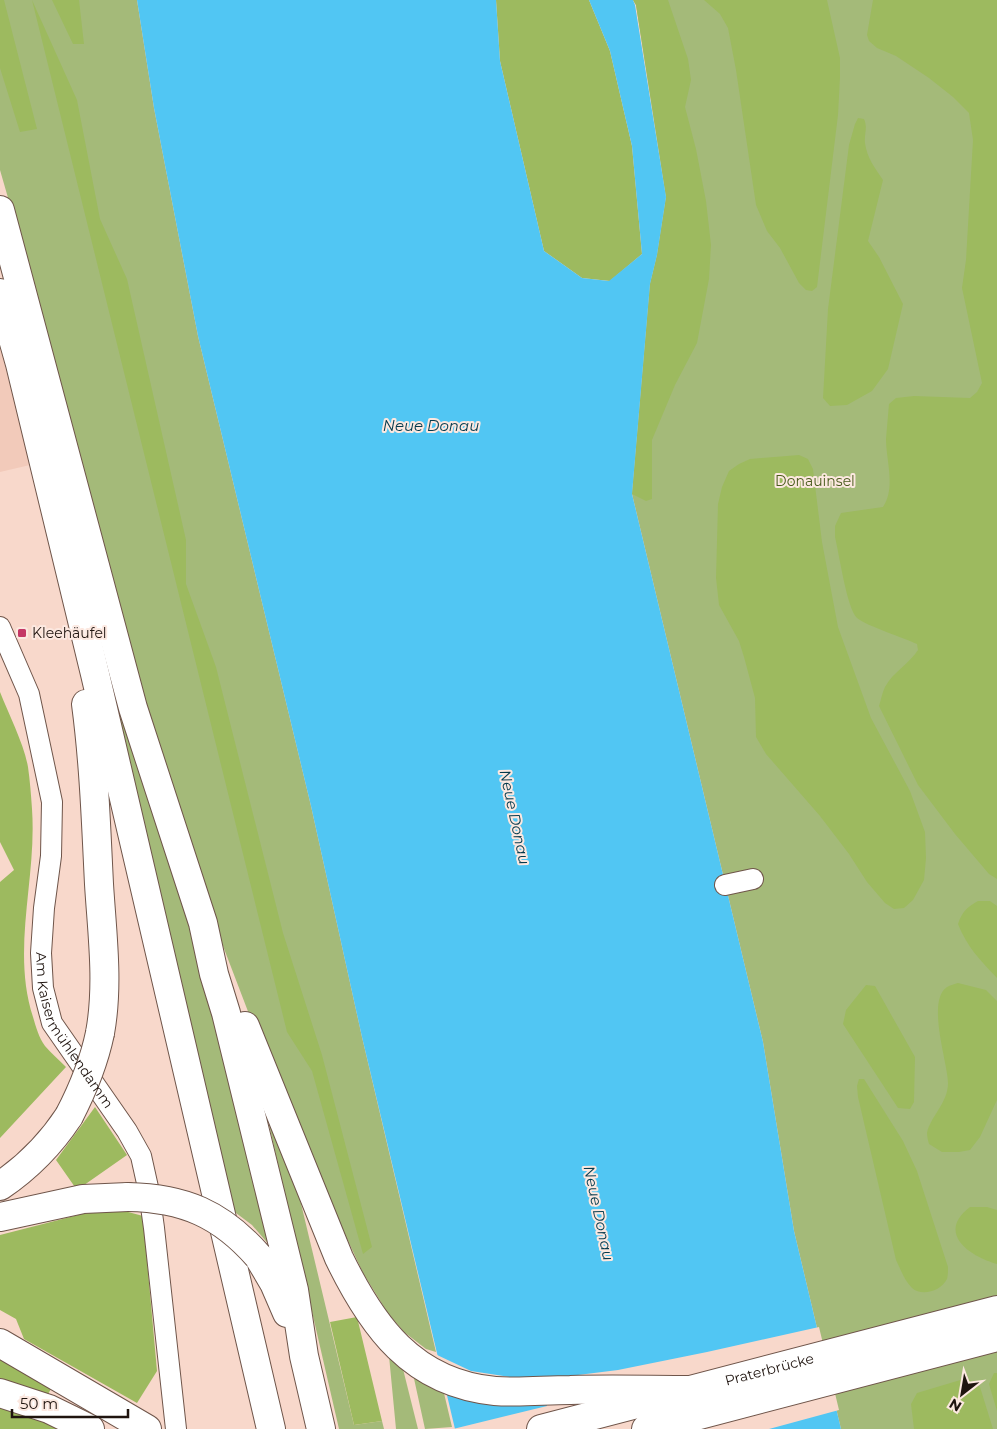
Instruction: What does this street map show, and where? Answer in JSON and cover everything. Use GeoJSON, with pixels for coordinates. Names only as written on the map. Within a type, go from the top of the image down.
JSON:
{"type":"FeatureCollection","features":[{"type":"Feature","properties":{"kind":"highway"},"geometry":{"type":"LineString","coordinates":[[0,210],[133,708],[168,819],[203,923],[225,973],[309,1188],[346,1274],[372,1318],[399,1348],[430,1370],[447,1379],[469,1386],[523,1392],[692,1390]]}},
{"type":"Feature","properties":{"kind":"highway"},"geometry":{"type":"LineString","coordinates":[[0,293],[20,364],[73,586],[271,1429]]}},
{"type":"Feature","properties":{"kind":"highway"},"geometry":{"type":"LineString","coordinates":[[0,1186],[30,1164],[42,1152],[69,1116],[84,1085],[96,1051],[104,1014],[105,972],[91,743],[82,678],[73,586]]}},
{"type":"Feature","properties":{"kind":"highway"},"geometry":{"type":"LineString","coordinates":[[203,923],[214,974],[252,1112],[294,1290],[304,1356],[321,1429]]}},
{"type":"Feature","properties":{"kind":"highway"},"geometry":{"type":"LineString","coordinates":[[0,1217],[83,1200],[128,1197],[172,1201],[205,1212],[233,1231],[258,1256],[281,1298],[304,1356]]}},
{"type":"Feature","properties":{"kind":"highway","name":"Praterbrücke"},"geometry":{"type":"LineString","coordinates":[[541,1429],[997,1310]]}},
{"type":"Feature","properties":{"kind":"highway","name":"Praterbrücke"},"geometry":{"type":"LineString","coordinates":[[646,1429],[997,1337]]}},
{"type":"Feature","properties":{"kind":"highway"},"geometry":{"type":"LineString","coordinates":[[0,1343],[147,1429]]}},
{"type":"Feature","properties":{"kind":"highway"},"geometry":{"type":"LineString","coordinates":[[0,1393],[49,1409],[86,1427]]}},
{"type":"Feature","properties":{"kind":"street","name":"Am Kaisermühlendamm"},"geometry":{"type":"LineString","coordinates":[[1,638],[29,694],[52,802],[51,856],[44,908],[41,953],[43,988],[52,1023],[127,1131],[141,1156],[154,1228],[176,1429]]}},
{"type":"Feature","properties":{"kind":"street"},"geometry":{"type":"LineString","coordinates":[[725,885],[752,879]]}},
{"type":"Feature","properties":{"kind":"shaded area"},"geometry":{"type":"Polygon","coordinates":[[[0,346],[30,465],[0,472],[0,346]]]}},
{"type":"Feature","properties":{"kind":"green space"},"geometry":{"type":"Polygon","coordinates":[[[0,0],[137,0],[154,108],[198,336],[311,806],[362,1037],[436,1352],[426,1349],[404,1332],[387,1312],[363,1273],[342,1228],[277,1070],[257,1035],[202,891],[126,643],[51,347],[0,170],[0,0]]]}},
{"type":"Feature","properties":{"kind":"green space"},"geometry":{"type":"Polygon","coordinates":[[[0,0],[4,0],[37,129],[20,132],[0,68],[0,0]]]}},
{"type":"Feature","properties":{"kind":"green space"},"geometry":{"type":"Polygon","coordinates":[[[32,0],[77,100],[100,219],[127,279],[186,540],[186,584],[216,667],[283,933],[322,1055],[372,1247],[363,1254],[312,1071],[287,1032],[32,0]]]}},
{"type":"Feature","properties":{"kind":"green space"},"geometry":{"type":"Polygon","coordinates":[[[52,0],[79,0],[84,44],[73,44],[52,0]]]}},
{"type":"Feature","properties":{"kind":"green space"},"geometry":{"type":"Polygon","coordinates":[[[496,0],[589,0],[610,51],[632,146],[642,254],[610,281],[582,278],[544,251],[500,61],[496,0]]]}},
{"type":"Feature","properties":{"kind":"green space","name":"Donauinsel"},"geometry":{"type":"Polygon","coordinates":[[[633,0],[997,0],[997,1429],[841,1429],[794,1231],[763,1042],[632,494],[650,284],[657,255],[666,197],[636,5],[633,0]]]}},
{"type":"Feature","properties":{"kind":"green space"},"geometry":{"type":"Polygon","coordinates":[[[633,0],[668,0],[688,59],[691,80],[685,107],[696,149],[706,201],[711,245],[709,279],[697,343],[675,385],[652,440],[652,499],[646,501],[632,494],[650,284],[657,255],[666,197],[636,5],[633,0]]]}},
{"type":"Feature","properties":{"kind":"green space"},"geometry":{"type":"Polygon","coordinates":[[[704,0],[827,0],[840,58],[840,77],[838,115],[817,287],[812,291],[806,290],[799,283],[780,248],[767,231],[756,205],[728,28],[720,14],[704,0]]]}},
{"type":"Feature","properties":{"kind":"green space"},"geometry":{"type":"Polygon","coordinates":[[[873,0],[997,0],[997,879],[989,874],[955,834],[918,785],[879,706],[888,682],[918,650],[917,644],[862,621],[853,613],[835,537],[835,526],[841,513],[883,507],[887,499],[890,482],[886,447],[889,404],[896,398],[914,396],[970,398],[977,392],[982,383],[962,288],[966,260],[973,140],[969,113],[953,97],[929,78],[896,56],[877,48],[869,41],[867,35],[873,0]]]}},
{"type":"Feature","properties":{"kind":"green space"},"geometry":{"type":"Polygon","coordinates":[[[858,118],[864,119],[866,125],[865,143],[868,153],[883,180],[868,241],[879,257],[903,304],[888,369],[872,391],[847,405],[830,406],[823,398],[828,309],[849,145],[858,118]]]}},
{"type":"Feature","properties":{"kind":"green space"},"geometry":{"type":"Polygon","coordinates":[[[799,455],[808,459],[813,469],[822,542],[838,627],[871,718],[910,791],[925,832],[926,858],[924,880],[913,900],[904,908],[894,909],[885,903],[867,882],[849,854],[820,816],[766,754],[756,737],[755,698],[739,641],[719,605],[716,578],[718,504],[722,487],[729,471],[750,459],[799,455]]]}},
{"type":"Feature","properties":{"kind":"green space"},"geometry":{"type":"Polygon","coordinates":[[[61,480],[219,1015],[271,1247],[252,1225],[228,1207],[61,480]]]}},
{"type":"Feature","properties":{"kind":"green space"},"geometry":{"type":"Polygon","coordinates":[[[0,692],[16,730],[28,767],[32,809],[33,835],[24,940],[24,966],[27,991],[41,1040],[47,1049],[66,1067],[0,1138],[0,882],[14,870],[0,842],[0,692]]]}},
{"type":"Feature","properties":{"kind":"green space"},"geometry":{"type":"Polygon","coordinates":[[[978,901],[990,901],[997,906],[997,978],[970,946],[958,924],[965,910],[978,901]]]}},
{"type":"Feature","properties":{"kind":"green space"},"geometry":{"type":"Polygon","coordinates":[[[958,983],[986,990],[997,1001],[997,1100],[980,1137],[970,1150],[942,1152],[929,1144],[927,1133],[945,1097],[948,1083],[938,1018],[938,1005],[941,994],[947,987],[958,983]]]}},
{"type":"Feature","properties":{"kind":"green space"},"geometry":{"type":"Polygon","coordinates":[[[866,985],[875,986],[915,1057],[914,1102],[910,1109],[898,1108],[843,1024],[846,1010],[866,985]]]}},
{"type":"Feature","properties":{"kind":"green space"},"geometry":{"type":"Polygon","coordinates":[[[859,1079],[864,1079],[903,1141],[917,1171],[948,1267],[947,1278],[944,1283],[931,1291],[921,1292],[912,1288],[896,1260],[858,1097],[857,1086],[859,1079]]]}},
{"type":"Feature","properties":{"kind":"green space"},"geometry":{"type":"Polygon","coordinates":[[[261,1090],[292,1166],[354,1425],[382,1421],[384,1429],[339,1429],[261,1090]]]}},
{"type":"Feature","properties":{"kind":"green space"},"geometry":{"type":"Polygon","coordinates":[[[95,1107],[127,1155],[77,1190],[56,1160],[95,1107]]]}},
{"type":"Feature","properties":{"kind":"green space"},"geometry":{"type":"Polygon","coordinates":[[[970,1207],[987,1207],[997,1210],[997,1264],[967,1249],[960,1242],[956,1234],[956,1226],[960,1217],[970,1207]]]}},
{"type":"Feature","properties":{"kind":"green space"},"geometry":{"type":"Polygon","coordinates":[[[117,1209],[143,1216],[157,1371],[137,1403],[24,1339],[16,1319],[0,1310],[0,1235],[82,1214],[117,1209]]]}},
{"type":"Feature","properties":{"kind":"green space"},"geometry":{"type":"Polygon","coordinates":[[[357,1317],[382,1421],[354,1425],[330,1322],[357,1317]]]}},
{"type":"Feature","properties":{"kind":"green space"},"geometry":{"type":"Polygon","coordinates":[[[0,1356],[52,1387],[47,1396],[0,1378],[0,1356]]]}},
{"type":"Feature","properties":{"kind":"green space"},"geometry":{"type":"Polygon","coordinates":[[[389,1356],[403,1369],[418,1429],[396,1429],[389,1356]]]}},
{"type":"Feature","properties":{"kind":"green space"},"geometry":{"type":"Polygon","coordinates":[[[994,1373],[997,1373],[997,1411],[989,1384],[994,1373]]]}},
{"type":"Feature","properties":{"kind":"green space"},"geometry":{"type":"Polygon","coordinates":[[[413,1374],[443,1389],[452,1427],[425,1429],[413,1374]]]}},
{"type":"Feature","properties":{"kind":"green space"},"geometry":{"type":"Polygon","coordinates":[[[967,1378],[980,1387],[993,1429],[914,1429],[911,1404],[917,1393],[967,1378]]]}},
{"type":"Feature","properties":{"kind":"green space"},"geometry":{"type":"Polygon","coordinates":[[[0,1406],[62,1429],[0,1429],[0,1406]]]}},
{"type":"Feature","properties":{"kind":"water","name":"Neue Donau"},"geometry":{"type":"Polygon","coordinates":[[[137,0],[496,0],[500,61],[544,251],[582,278],[609,281],[642,254],[632,146],[610,51],[589,0],[633,0],[666,197],[657,255],[650,284],[632,494],[763,1042],[794,1231],[841,1429],[455,1429],[362,1037],[311,806],[198,336],[154,108],[137,0]]]}},
{"type":"Feature","properties":{"kind":"pier"},"geometry":{"type":"Polygon","coordinates":[[[819,1327],[839,1410],[769,1429],[453,1429],[547,1406],[547,1403],[443,1386],[435,1354],[471,1371],[523,1379],[554,1378],[618,1370],[819,1327]]]}},
{"type":"Feature","properties":{"kind":"place","name":"Kleehäufel"},"geometry":{"type":"Point","coordinates":[22,633]}}]}
